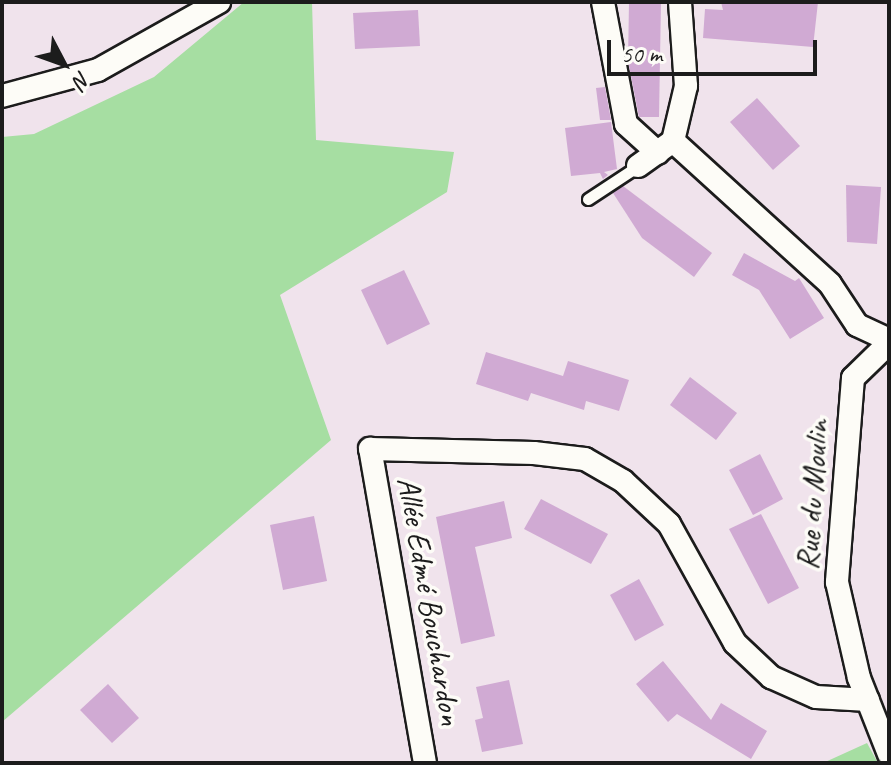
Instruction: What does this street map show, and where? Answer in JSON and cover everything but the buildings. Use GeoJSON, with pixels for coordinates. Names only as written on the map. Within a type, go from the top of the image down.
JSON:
{"type":"FeatureCollection","features":[{"type":"Feature","properties":{"kind":"street"},"geometry":{"type":"LineString","coordinates":[[2,96],[98,70],[219,2]]}},
{"type":"Feature","properties":{"kind":"street","name":"Rue du Moulin"},"geometry":{"type":"LineString","coordinates":[[603,2],[626,124],[665,147],[830,284],[857,325],[889,342],[853,378],[837,582],[868,700],[889,754]]}},
{"type":"Feature","properties":{"kind":"street"},"geometry":{"type":"LineString","coordinates":[[638,166],[665,147],[686,86],[680,2]]}},
{"type":"Feature","properties":{"kind":"street","name":"Allée Edmé Bouchardon"},"geometry":{"type":"LineString","coordinates":[[425,763],[370,449],[534,453],[585,459],[623,481],[669,524],[735,643],[771,677],[816,697],[868,700]]}},
{"type":"Feature","properties":{"kind":"lane"},"geometry":{"type":"LineString","coordinates":[[588,199],[638,166]]}},
{"type":"Feature","properties":{"kind":"green space"},"geometry":{"type":"Polygon","coordinates":[[[244,2],[312,2],[316,140],[454,152],[447,192],[280,295],[331,440],[2,722],[2,137],[34,134],[154,77],[244,2]]]}},
{"type":"Feature","properties":{"kind":"green space"},"geometry":{"type":"Polygon","coordinates":[[[867,743],[878,763],[823,763],[867,743]]]}}]}
